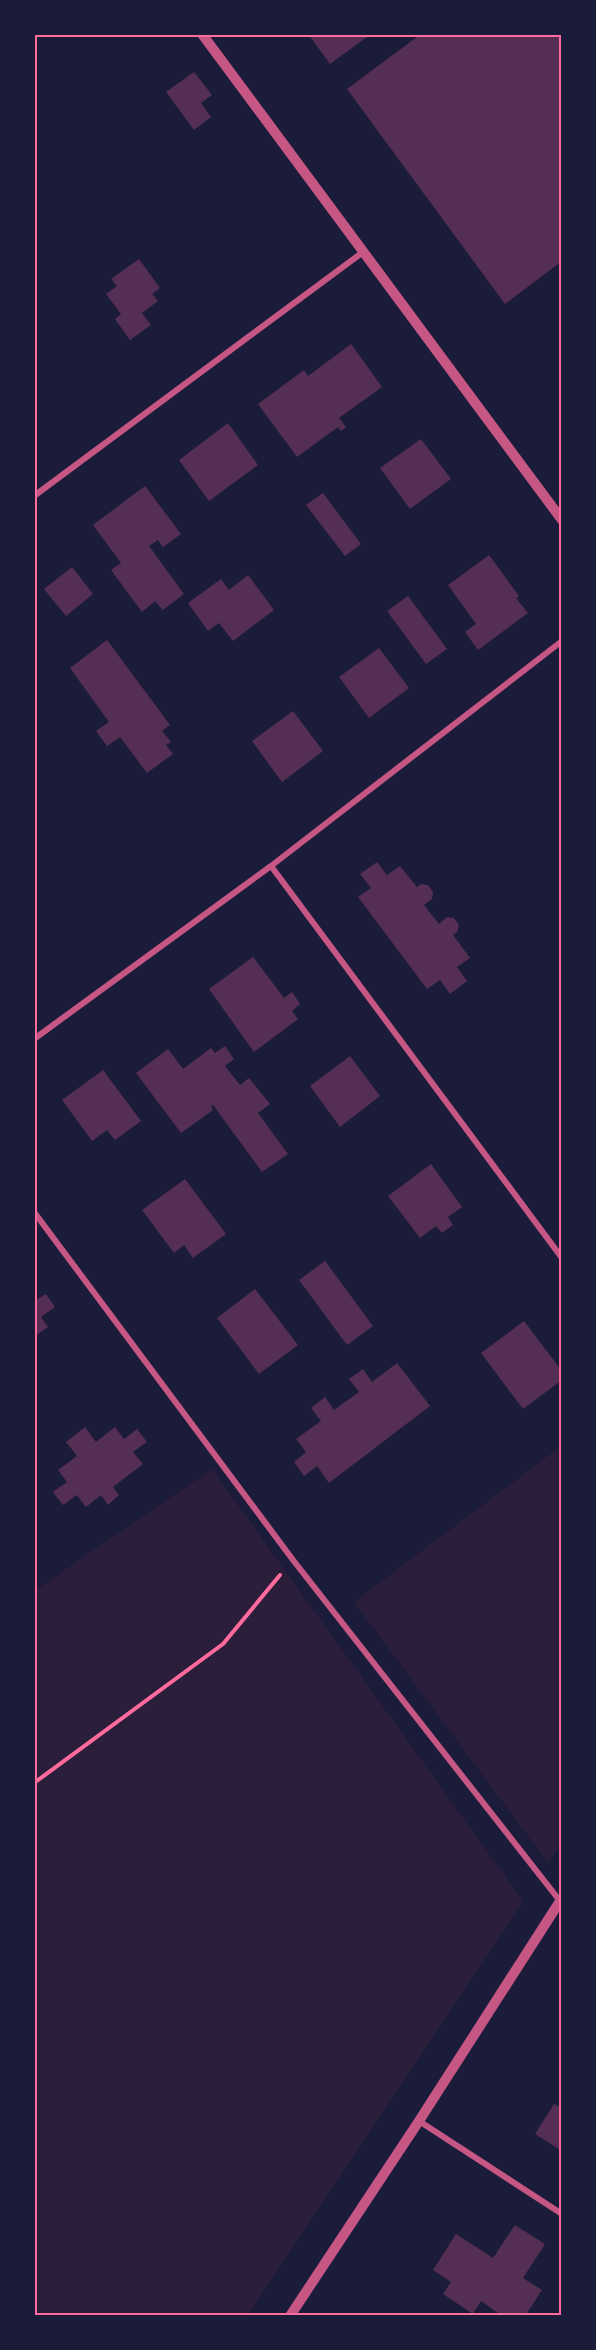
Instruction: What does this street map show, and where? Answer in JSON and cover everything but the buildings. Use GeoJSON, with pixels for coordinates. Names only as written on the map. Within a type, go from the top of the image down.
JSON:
{"type":"FeatureCollection","features":[{"type":"Feature","properties":{"kind":"street"},"geometry":{"type":"LineString","coordinates":[[202,34],[561,520]]}},
{"type":"Feature","properties":{"kind":"street"},"geometry":{"type":"LineString","coordinates":[[34,496],[363,252]]}},
{"type":"Feature","properties":{"kind":"street"},"geometry":{"type":"LineString","coordinates":[[34,1039],[271,866],[561,641]]}},
{"type":"Feature","properties":{"kind":"street"},"geometry":{"type":"LineString","coordinates":[[271,866],[561,1258]]}},
{"type":"Feature","properties":{"kind":"street"},"geometry":{"type":"LineString","coordinates":[[34,1212],[293,1560],[561,1899],[419,2121],[290,2316]]}},
{"type":"Feature","properties":{"kind":"street"},"geometry":{"type":"LineString","coordinates":[[419,2121],[561,2214]]}},
{"type":"Feature","properties":{"kind":"path"},"geometry":{"type":"LineString","coordinates":[[34,1783],[223,1644],[293,1560]]}},
{"type":"Feature","properties":{"kind":"shaded area"},"geometry":{"type":"Polygon","coordinates":[[[561,1446],[562,1843],[548,1863],[354,1602],[561,1446]]]}},
{"type":"Feature","properties":{"kind":"shaded area"},"geometry":{"type":"Polygon","coordinates":[[[212,1469],[523,1901],[248,2315],[35,2315],[34,1591],[212,1469]]]}}]}
